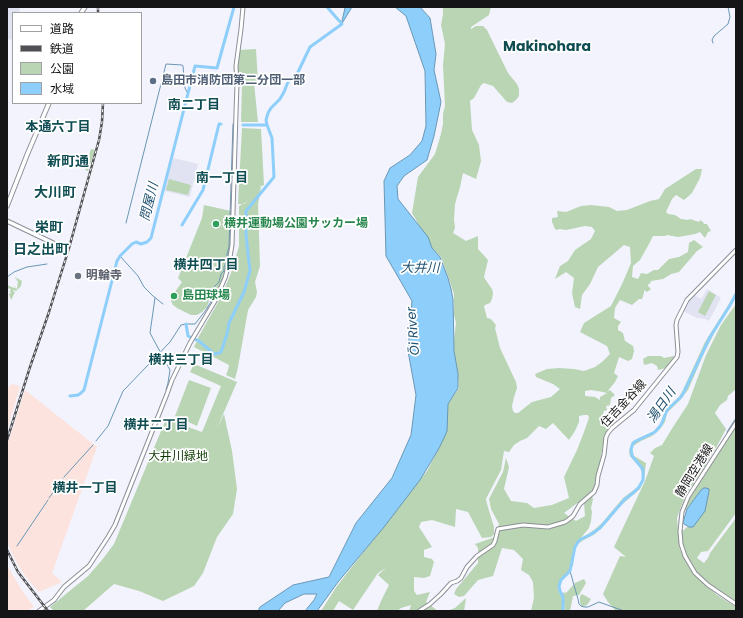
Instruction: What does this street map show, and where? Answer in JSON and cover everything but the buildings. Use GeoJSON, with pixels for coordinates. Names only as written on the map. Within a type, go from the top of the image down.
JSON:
{"type":"FeatureCollection","features":[{"type":"Feature","properties":{"kind":"main road"},"geometry":{"type":"LineString","coordinates":[[39,611],[54,600],[64,587],[84,572],[115,525],[168,394],[172,380],[190,343],[215,301],[225,278],[232,251],[237,106],[236,66],[242,29],[243,7]]}},
{"type":"Feature","properties":{"kind":"main road"},"geometry":{"type":"LineString","coordinates":[[7,206],[26,155],[49,104]]}},
{"type":"Feature","properties":{"kind":"main road"},"geometry":{"type":"LineString","coordinates":[[7,221],[53,243]]}},
{"type":"Feature","properties":{"kind":"main road","name":"住吉金谷線"},"geometry":{"type":"LineString","coordinates":[[419,611],[435,599],[451,583],[461,578],[468,566],[477,556],[493,545],[498,529],[527,524],[548,527],[565,522],[570,519],[580,504],[594,492],[597,485],[608,433],[634,410],[677,357],[676,325],[687,300],[736,250]]}},
{"type":"Feature","properties":{"kind":"main road","name":"静岡空港線"},"geometry":{"type":"LineString","coordinates":[[736,423],[688,497],[682,512],[680,531],[681,544],[685,556],[695,573],[708,585],[736,604]]}},
{"type":"Feature","properties":{"kind":"shaded area"},"geometry":{"type":"Polygon","coordinates":[[[7,7],[20,7],[19,12],[12,12],[12,40],[7,39],[7,7]]]}},
{"type":"Feature","properties":{"kind":"shaded area"},"geometry":{"type":"Polygon","coordinates":[[[173,158],[198,164],[190,197],[164,191],[173,158]]]}},
{"type":"Feature","properties":{"kind":"shaded area"},"geometry":{"type":"Polygon","coordinates":[[[707,289],[721,298],[709,321],[697,318],[683,311],[688,300],[694,295],[701,299],[707,289]]]}},
{"type":"Feature","properties":{"kind":"shaded area"},"geometry":{"type":"Polygon","coordinates":[[[12,384],[20,386],[7,431],[7,389],[12,384]]]}},
{"type":"Feature","properties":{"kind":"shaded area"},"geometry":{"type":"Polygon","coordinates":[[[25,390],[97,447],[52,573],[62,582],[39,592],[19,567],[7,541],[7,446],[25,390]]]}},
{"type":"Feature","properties":{"kind":"shaded area"},"geometry":{"type":"Polygon","coordinates":[[[7,565],[21,589],[34,607],[27,611],[7,611],[7,565]]]}},
{"type":"Feature","properties":{"kind":"green space"},"geometry":{"type":"Polygon","coordinates":[[[443,7],[491,7],[489,15],[471,27],[471,29],[476,26],[483,26],[487,30],[508,73],[519,89],[519,96],[512,103],[507,102],[493,86],[484,83],[481,85],[474,98],[470,101],[472,130],[479,145],[481,161],[476,179],[463,173],[455,204],[455,228],[453,233],[466,241],[478,236],[478,249],[488,260],[484,277],[493,293],[490,303],[484,306],[487,318],[491,319],[496,325],[495,328],[500,348],[516,382],[517,388],[512,406],[515,413],[518,413],[532,402],[551,397],[560,389],[553,384],[536,377],[535,374],[547,369],[559,368],[584,371],[595,367],[610,354],[607,346],[580,332],[584,323],[611,306],[631,263],[630,247],[624,245],[598,267],[590,284],[582,295],[580,309],[575,307],[572,293],[574,278],[566,272],[555,279],[560,266],[568,261],[575,250],[591,239],[595,231],[592,227],[585,226],[566,230],[555,229],[552,218],[558,217],[557,211],[566,212],[581,206],[591,205],[609,207],[617,211],[627,210],[659,199],[665,189],[696,169],[702,169],[700,178],[692,193],[684,200],[676,195],[672,199],[666,212],[681,219],[690,219],[699,222],[700,220],[704,224],[707,224],[711,231],[708,232],[705,238],[700,232],[678,237],[667,235],[653,236],[640,260],[633,266],[632,277],[638,279],[641,273],[647,274],[654,270],[658,270],[669,259],[679,257],[688,252],[689,243],[694,240],[703,247],[697,251],[679,272],[671,274],[663,279],[651,281],[648,286],[651,289],[647,292],[644,290],[642,299],[639,299],[632,305],[620,300],[615,308],[614,318],[621,322],[618,326],[618,330],[623,333],[625,341],[633,346],[634,351],[632,359],[628,361],[619,357],[614,373],[618,376],[607,392],[610,390],[615,395],[611,398],[610,405],[606,406],[607,410],[604,411],[601,420],[615,424],[608,429],[603,445],[596,484],[592,492],[564,513],[576,521],[585,516],[584,503],[592,496],[591,521],[589,528],[580,539],[602,523],[623,498],[639,486],[642,480],[642,473],[640,467],[630,456],[629,452],[632,442],[653,432],[662,422],[665,410],[678,398],[682,392],[705,342],[736,291],[736,297],[705,351],[688,390],[667,413],[665,422],[660,429],[652,436],[633,446],[632,450],[634,456],[646,463],[644,480],[640,489],[618,508],[609,520],[595,534],[578,544],[575,549],[573,566],[570,567],[570,571],[560,580],[558,589],[562,599],[562,611],[531,611],[534,598],[533,582],[529,575],[521,570],[523,559],[514,550],[502,548],[493,576],[478,580],[464,596],[459,597],[454,594],[456,589],[478,563],[478,548],[475,544],[495,537],[499,524],[491,509],[489,499],[503,472],[506,458],[509,467],[504,489],[511,501],[527,503],[534,508],[552,505],[569,498],[564,477],[584,432],[589,418],[588,415],[579,416],[579,422],[569,440],[553,423],[546,429],[539,426],[527,438],[514,445],[509,452],[504,451],[501,470],[486,499],[494,527],[494,534],[491,537],[482,538],[468,512],[456,509],[455,527],[432,520],[421,522],[419,527],[432,547],[424,550],[424,557],[432,559],[434,562],[430,576],[424,578],[414,577],[414,591],[417,595],[430,592],[426,602],[438,611],[409,611],[411,605],[397,611],[377,611],[389,585],[378,575],[386,568],[378,573],[353,610],[339,601],[333,611],[321,611],[337,586],[427,471],[440,446],[448,404],[459,388],[454,351],[456,323],[454,315],[454,294],[441,257],[432,248],[412,213],[418,177],[435,154],[443,124],[445,106],[443,65],[445,44],[441,25],[443,7]],[[591,390],[585,391],[585,396],[595,397],[600,400],[600,397],[607,393],[591,390]]]}},
{"type":"Feature","properties":{"kind":"green space"},"geometry":{"type":"Polygon","coordinates":[[[256,49],[258,82],[249,83],[254,83],[258,122],[241,122],[242,84],[238,84],[237,65],[239,50],[256,49]]]}},
{"type":"Feature","properties":{"kind":"green space"},"geometry":{"type":"Polygon","coordinates":[[[242,128],[261,129],[264,185],[259,187],[261,187],[258,204],[260,266],[255,282],[257,292],[256,297],[248,310],[235,379],[226,375],[229,365],[194,347],[221,297],[231,273],[239,246],[239,206],[243,204],[238,204],[242,128]]]}},
{"type":"Feature","properties":{"kind":"green space"},"geometry":{"type":"Polygon","coordinates":[[[91,149],[95,150],[88,171],[85,170],[91,149]]]}},
{"type":"Feature","properties":{"kind":"green space"},"geometry":{"type":"Polygon","coordinates":[[[169,179],[191,185],[188,195],[166,190],[169,179]]]}},
{"type":"Feature","properties":{"kind":"green space"},"geometry":{"type":"Polygon","coordinates":[[[204,205],[231,211],[229,260],[223,282],[216,297],[211,304],[211,295],[209,291],[209,301],[207,307],[197,315],[191,315],[177,308],[171,301],[172,296],[182,282],[178,278],[202,218],[204,205]]]}},
{"type":"Feature","properties":{"kind":"green space"},"geometry":{"type":"Polygon","coordinates":[[[15,277],[22,281],[21,286],[16,291],[13,290],[15,292],[11,300],[9,294],[11,293],[11,289],[7,288],[7,285],[14,288],[16,286],[15,288],[17,289],[18,281],[15,277]]]}},
{"type":"Feature","properties":{"kind":"green space"},"geometry":{"type":"Polygon","coordinates":[[[709,291],[716,295],[705,316],[698,312],[709,291]]]}},
{"type":"Feature","properties":{"kind":"green space"},"geometry":{"type":"Polygon","coordinates":[[[736,304],[736,389],[728,396],[727,400],[720,405],[715,413],[726,429],[697,479],[687,492],[677,518],[680,550],[689,567],[698,578],[717,595],[736,607],[736,611],[616,611],[603,594],[620,556],[626,557],[614,547],[645,481],[654,456],[650,453],[655,448],[662,445],[688,404],[706,355],[721,325],[736,304]]]}},
{"type":"Feature","properties":{"kind":"green space"},"geometry":{"type":"Polygon","coordinates":[[[648,356],[661,356],[664,358],[674,356],[675,358],[666,368],[658,370],[657,366],[652,363],[644,365],[643,359],[648,356]]]}},
{"type":"Feature","properties":{"kind":"green space","name":"大井川緑地"},"geometry":{"type":"Polygon","coordinates":[[[194,364],[237,382],[217,428],[224,414],[232,451],[237,489],[233,514],[217,537],[203,573],[194,586],[163,601],[139,591],[114,584],[83,611],[54,611],[50,607],[88,576],[114,544],[166,419],[202,432],[221,386],[190,372],[194,364]]]}},
{"type":"Feature","properties":{"kind":"green space"},"geometry":{"type":"Polygon","coordinates":[[[189,380],[211,388],[197,426],[175,416],[189,380]]]}},
{"type":"Feature","properties":{"kind":"green space"},"geometry":{"type":"Polygon","coordinates":[[[736,426],[736,513],[708,551],[701,552],[697,558],[704,563],[736,518],[736,601],[708,583],[694,569],[686,554],[681,538],[681,530],[689,527],[704,488],[684,512],[681,521],[686,504],[696,486],[736,426]]]}},
{"type":"Feature","properties":{"kind":"green space"},"geometry":{"type":"Polygon","coordinates":[[[584,579],[586,583],[579,595],[573,596],[570,611],[565,611],[563,592],[567,592],[575,583],[584,579]]]}},
{"type":"Feature","properties":{"kind":"green space"},"geometry":{"type":"Polygon","coordinates":[[[582,594],[591,599],[587,605],[582,607],[580,603],[580,596],[582,594]]]}},
{"type":"Feature","properties":{"kind":"green space"},"geometry":{"type":"Polygon","coordinates":[[[466,598],[464,611],[447,611],[455,608],[466,598]]]}},
{"type":"Feature","properties":{"kind":"water"},"geometry":{"type":"Polygon","coordinates":[[[352,7],[341,25],[345,8],[352,7]]]}},
{"type":"Feature","properties":{"kind":"water","name":"大井川"},"geometry":{"type":"Polygon","coordinates":[[[395,7],[420,7],[430,18],[436,54],[434,70],[441,102],[427,160],[404,176],[397,186],[398,199],[428,237],[432,248],[440,257],[448,278],[453,299],[454,351],[458,374],[458,388],[448,404],[447,431],[438,450],[420,480],[384,527],[338,582],[317,611],[305,611],[317,594],[304,594],[285,603],[278,611],[258,611],[260,607],[293,585],[329,577],[356,523],[392,478],[411,435],[416,395],[408,351],[412,301],[386,256],[384,181],[390,168],[410,155],[422,141],[426,126],[425,71],[406,16],[395,7]]]}},
{"type":"Feature","properties":{"kind":"water"},"geometry":{"type":"Polygon","coordinates":[[[704,488],[709,489],[705,511],[693,527],[689,527],[683,522],[687,509],[704,488]]]}},
{"type":"Feature","properties":{"kind":"waterway","name":"問屋川"},"geometry":{"type":"LineString","coordinates":[[70,396],[78,395],[84,390],[117,261],[132,244],[136,242],[141,244],[147,242],[151,238],[195,66],[217,68],[234,7]]}},
{"type":"Feature","properties":{"kind":"waterway"},"geometry":{"type":"LineString","coordinates":[[186,324],[188,336],[199,341],[214,354],[221,352],[229,323],[244,292],[250,271],[246,235],[246,211],[274,177],[272,138],[266,120],[268,113],[280,99],[288,82],[298,72],[310,47],[342,24],[327,7]]}},
{"type":"Feature","properties":{"kind":"waterway"},"geometry":{"type":"LineString","coordinates":[[713,43],[712,40],[714,36],[728,24],[730,17],[728,7]]}},
{"type":"Feature","properties":{"kind":"waterway"},"geometry":{"type":"LineString","coordinates":[[126,223],[166,64],[183,66],[185,88],[187,92]]}},
{"type":"Feature","properties":{"kind":"waterway"},"geometry":{"type":"LineString","coordinates":[[182,225],[203,190],[219,124],[221,124]]}},
{"type":"Feature","properties":{"kind":"waterway"},"geometry":{"type":"LineString","coordinates":[[96,441],[108,426],[123,391],[170,342],[181,325],[195,324],[206,310],[216,293],[213,288],[219,282],[221,274],[224,271],[229,247],[233,124]]}},
{"type":"Feature","properties":{"kind":"waterway"},"geometry":{"type":"LineString","coordinates":[[243,125],[267,125]]}},
{"type":"Feature","properties":{"kind":"waterway"},"geometry":{"type":"LineString","coordinates":[[120,256],[138,276],[144,287],[163,304]]}},
{"type":"Feature","properties":{"kind":"waterway"},"geometry":{"type":"LineString","coordinates":[[7,277],[14,272],[27,267],[47,264]]}},
{"type":"Feature","properties":{"kind":"waterway","name":"湯日川"},"geometry":{"type":"LineString","coordinates":[[563,611],[563,597],[559,586],[561,580],[570,571],[575,547],[581,539],[600,528],[625,499],[639,487],[643,480],[643,471],[632,456],[631,449],[633,443],[655,432],[661,425],[667,410],[681,397],[710,337],[736,294]]}},
{"type":"Feature","properties":{"kind":"waterway"},"geometry":{"type":"LineString","coordinates":[[155,298],[150,333],[170,370],[166,390]]}},
{"type":"Feature","properties":{"kind":"waterway"},"geometry":{"type":"LineString","coordinates":[[727,432],[736,418]]}},
{"type":"Feature","properties":{"kind":"waterway"},"geometry":{"type":"LineString","coordinates":[[64,477],[93,445]]}},
{"type":"Feature","properties":{"kind":"waterway"},"geometry":{"type":"LineString","coordinates":[[49,498],[63,479]]}},
{"type":"Feature","properties":{"kind":"waterway"},"geometry":{"type":"LineString","coordinates":[[17,546],[48,500]]}},
{"type":"Feature","properties":{"kind":"waterway"},"geometry":{"type":"LineString","coordinates":[[570,571],[579,604],[581,606],[588,607],[599,602],[624,611]]}},
{"type":"Feature","properties":{"kind":"railway"},"geometry":{"type":"LineString","coordinates":[[98,7],[98,12]]}},
{"type":"Feature","properties":{"kind":"railway"},"geometry":{"type":"LineString","coordinates":[[7,440],[69,248],[99,140],[103,104]]}},
{"type":"Feature","properties":{"kind":"railway"},"geometry":{"type":"LineString","coordinates":[[7,550],[18,572],[48,611]]}},
{"type":"Feature","properties":{"kind":"place","name":"島田市消防団第二分団一部"},"geometry":{"type":"Point","coordinates":[153,81]}},
{"type":"Feature","properties":{"kind":"place","name":"横井運動場公園サッカー場"},"geometry":{"type":"Point","coordinates":[216,224]}},
{"type":"Feature","properties":{"kind":"place","name":"明輪寺"},"geometry":{"type":"Point","coordinates":[78,276]}},
{"type":"Feature","properties":{"kind":"place","name":"島田球場"},"geometry":{"type":"Point","coordinates":[174,296]}},
{"type":"Feature","properties":{"kind":"district","name":"Makinohara"},"geometry":{"type":"Point","coordinates":[547,47]}},
{"type":"Feature","properties":{"kind":"district","name":"南二丁目"},"geometry":{"type":"Point","coordinates":[194,106]}},
{"type":"Feature","properties":{"kind":"district","name":"本通六丁目"},"geometry":{"type":"Point","coordinates":[58,128]}},
{"type":"Feature","properties":{"kind":"district","name":"新町通"},"geometry":{"type":"Point","coordinates":[68,162]}},
{"type":"Feature","properties":{"kind":"district","name":"南一丁目"},"geometry":{"type":"Point","coordinates":[222,179]}},
{"type":"Feature","properties":{"kind":"district","name":"大川町"},"geometry":{"type":"Point","coordinates":[55,193]}},
{"type":"Feature","properties":{"kind":"district","name":"栄町"},"geometry":{"type":"Point","coordinates":[49,228]}},
{"type":"Feature","properties":{"kind":"district","name":"日之出町"},"geometry":{"type":"Point","coordinates":[41,250]}},
{"type":"Feature","properties":{"kind":"district","name":"横井四丁目"},"geometry":{"type":"Point","coordinates":[206,266]}},
{"type":"Feature","properties":{"kind":"district","name":"横井三丁目"},"geometry":{"type":"Point","coordinates":[181,361]}},
{"type":"Feature","properties":{"kind":"district","name":"横井二丁目"},"geometry":{"type":"Point","coordinates":[156,426]}},
{"type":"Feature","properties":{"kind":"district","name":"横井一丁目"},"geometry":{"type":"Point","coordinates":[85,489]}},
{"type":"Feature","properties":{"kind":"water label","name":"Ōi River"},"geometry":{"type":"Point","coordinates":[414,331]}}]}
